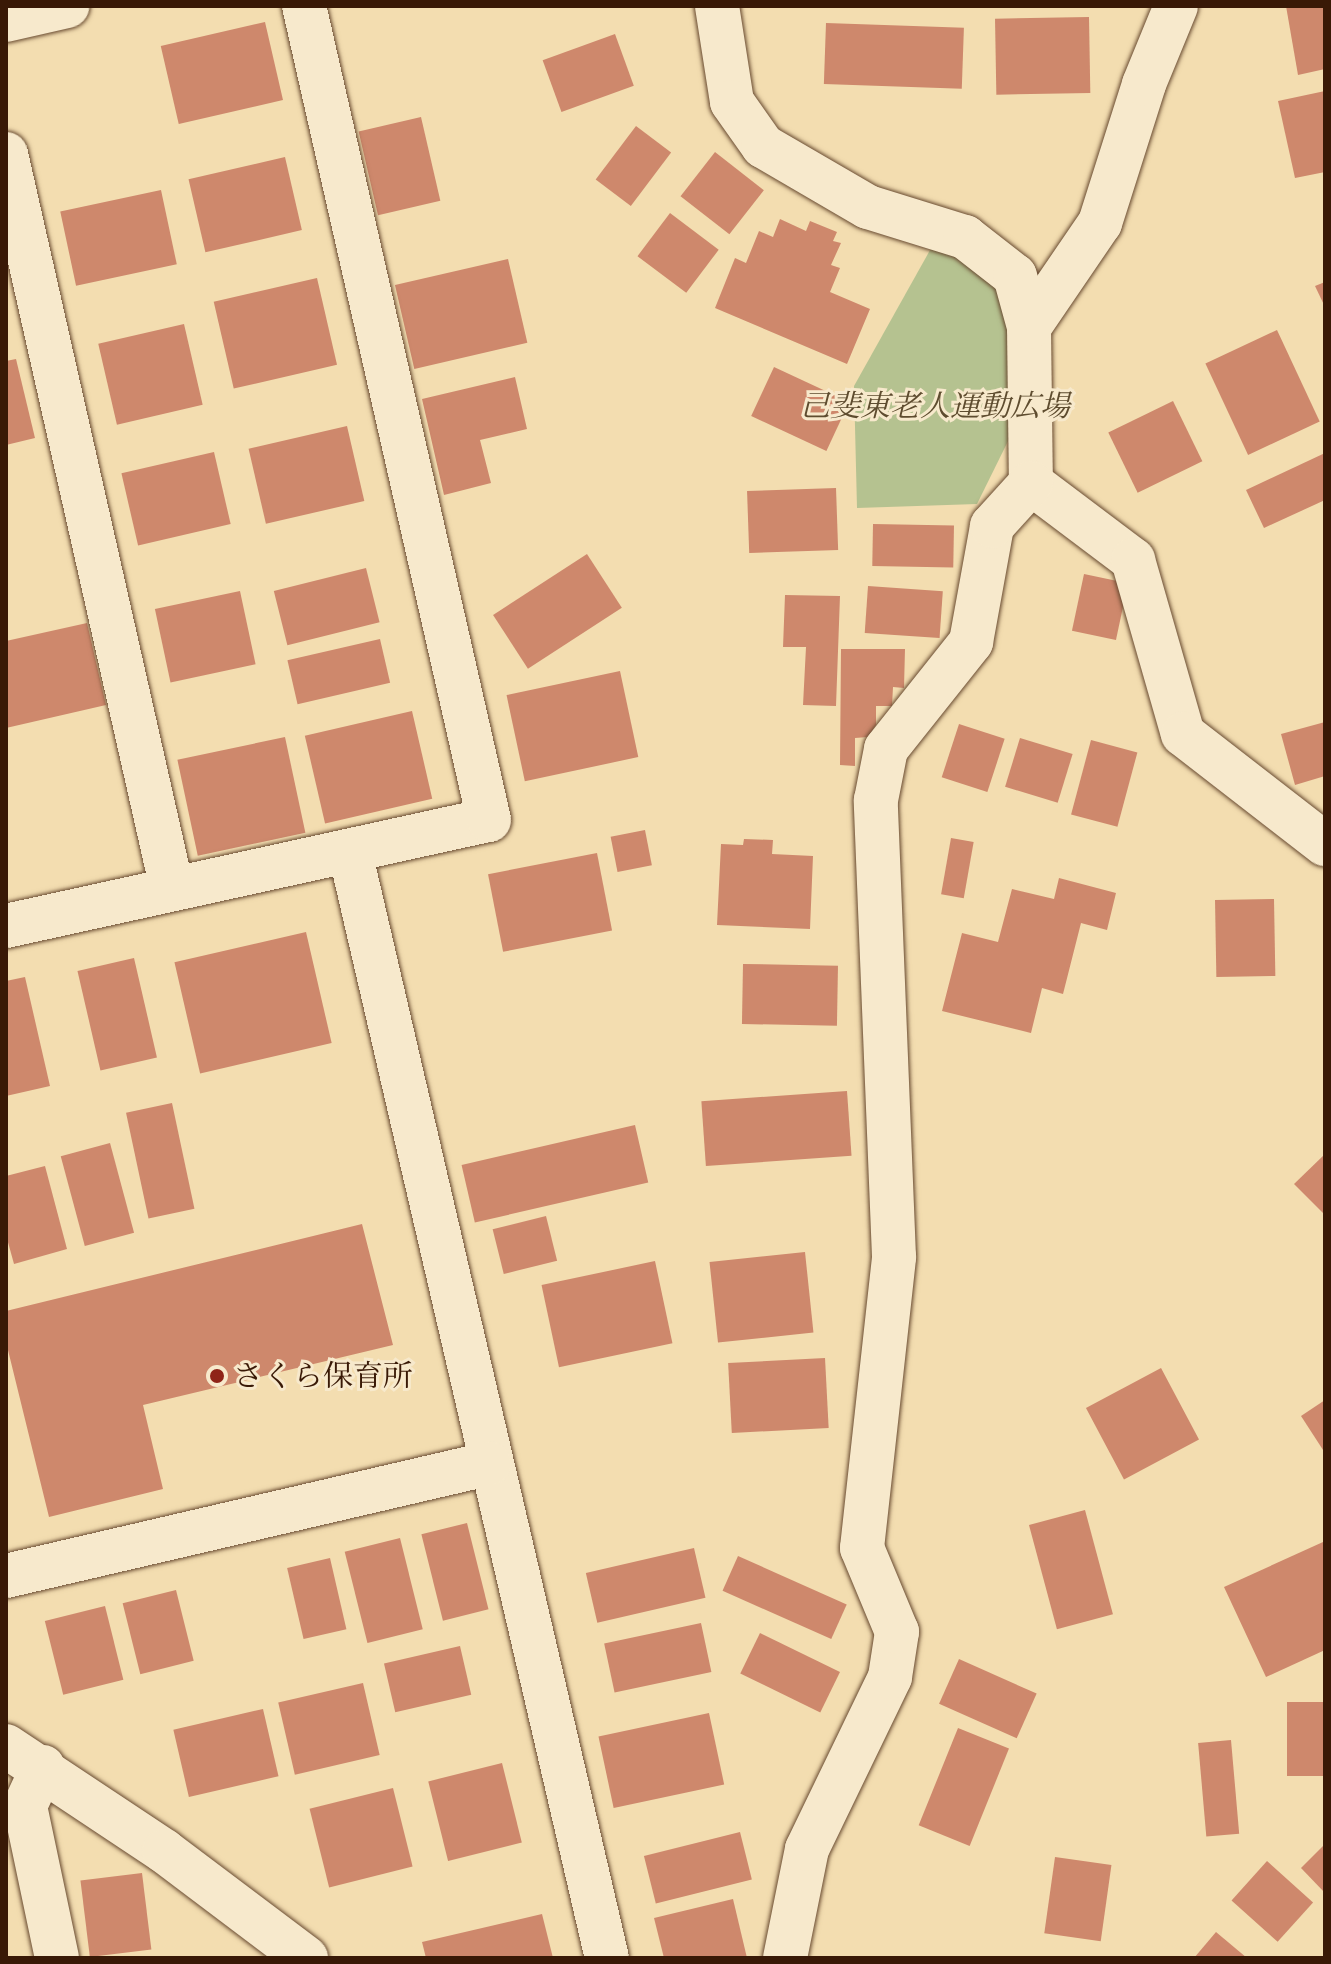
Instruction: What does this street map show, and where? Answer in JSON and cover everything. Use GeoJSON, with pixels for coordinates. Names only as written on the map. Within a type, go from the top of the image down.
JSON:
{"type":"FeatureCollection","features":[{"type":"Feature","properties":{"kind":"street"},"geometry":{"type":"LineString","coordinates":[[6,20],[67,6]]}},
{"type":"Feature","properties":{"kind":"street"},"geometry":{"type":"LineString","coordinates":[[6,926],[489,820],[304,6]]}},
{"type":"Feature","properties":{"kind":"street"},"geometry":{"type":"LineString","coordinates":[[717,6],[732,102],[763,146],[868,207],[965,237],[1015,276],[1029,327],[1031,483],[992,526],[971,642],[886,749],[876,800],[894,1257],[862,1548],[897,1632],[890,1677],[807,1849],[785,1958]]}},
{"type":"Feature","properties":{"kind":"street"},"geometry":{"type":"LineString","coordinates":[[1029,327],[1100,223],[1144,84],[1176,6]]}},
{"type":"Feature","properties":{"kind":"street"},"geometry":{"type":"LineString","coordinates":[[6,154],[172,889]]}},
{"type":"Feature","properties":{"kind":"street"},"geometry":{"type":"LineString","coordinates":[[1031,483],[1133,560],[1183,734],[1325,844]]}},
{"type":"Feature","properties":{"kind":"street"},"geometry":{"type":"LineString","coordinates":[[350,852],[489,1464],[607,1958]]}},
{"type":"Feature","properties":{"kind":"street"},"geometry":{"type":"LineString","coordinates":[[6,1576],[489,1464]]}},
{"type":"Feature","properties":{"kind":"street"},"geometry":{"type":"LineString","coordinates":[[6,1746],[43,1767],[306,1958]]}},
{"type":"Feature","properties":{"kind":"street"},"geometry":{"type":"LineString","coordinates":[[43,1767],[25,1806],[57,1958]]}},
{"type":"Feature","properties":{"kind":"green space","name":"己斐東老人運動広場"},"geometry":{"type":"Polygon","coordinates":[[[934,243],[1004,285],[1017,423],[977,504],[857,508],[854,386],[934,243]]]}},
{"type":"Feature","properties":{"kind":"building"},"geometry":{"type":"Polygon","coordinates":[[[1286,6],[1325,6],[1325,69],[1298,75],[1286,6]]]}},
{"type":"Feature","properties":{"kind":"building"},"geometry":{"type":"Polygon","coordinates":[[[1089,17],[1090,93],[996,95],[995,19],[1089,17]]]}},
{"type":"Feature","properties":{"kind":"building"},"geometry":{"type":"Polygon","coordinates":[[[265,22],[283,100],[179,124],[161,46],[265,22]]]}},
{"type":"Feature","properties":{"kind":"building"},"geometry":{"type":"Polygon","coordinates":[[[826,23],[964,28],[962,89],[824,84],[826,23]]]}},
{"type":"Feature","properties":{"kind":"building"},"geometry":{"type":"Polygon","coordinates":[[[615,34],[634,86],[561,112],[543,60],[615,34]]]}},
{"type":"Feature","properties":{"kind":"building"},"geometry":{"type":"Polygon","coordinates":[[[1325,91],[1325,172],[1295,178],[1278,101],[1325,91]]]}},
{"type":"Feature","properties":{"kind":"building"},"geometry":{"type":"Polygon","coordinates":[[[421,117],[440,201],[378,215],[359,131],[421,117]]]}},
{"type":"Feature","properties":{"kind":"building"},"geometry":{"type":"Polygon","coordinates":[[[636,126],[671,152],[631,206],[596,180],[636,126]]]}},
{"type":"Feature","properties":{"kind":"building"},"geometry":{"type":"Polygon","coordinates":[[[715,152],[764,190],[729,234],[681,196],[715,152]]]}},
{"type":"Feature","properties":{"kind":"building"},"geometry":{"type":"Polygon","coordinates":[[[285,157],[302,230],[205,252],[189,179],[285,157]]]}},
{"type":"Feature","properties":{"kind":"building"},"geometry":{"type":"Polygon","coordinates":[[[161,190],[177,264],[76,286],[60,211],[161,190]]]}},
{"type":"Feature","properties":{"kind":"building"},"geometry":{"type":"Polygon","coordinates":[[[670,213],[719,250],[686,293],[638,256],[670,213]]]}},
{"type":"Feature","properties":{"kind":"building"},"geometry":{"type":"Polygon","coordinates":[[[780,219],[806,231],[810,221],[837,232],[833,241],[841,243],[831,265],[840,268],[830,292],[870,309],[847,364],[715,308],[735,258],[746,263],[759,231],[773,237],[780,219]]]}},
{"type":"Feature","properties":{"kind":"building"},"geometry":{"type":"Polygon","coordinates":[[[508,259],[527,343],[414,369],[395,285],[508,259]]]}},
{"type":"Feature","properties":{"kind":"building"},"geometry":{"type":"Polygon","coordinates":[[[317,278],[337,365],[234,389],[214,302],[317,278]]]}},
{"type":"Feature","properties":{"kind":"building"},"geometry":{"type":"Polygon","coordinates":[[[1325,282],[1325,307],[1315,286],[1325,282]]]}},
{"type":"Feature","properties":{"kind":"building"},"geometry":{"type":"Polygon","coordinates":[[[184,324],[203,405],[117,425],[98,344],[184,324]]]}},
{"type":"Feature","properties":{"kind":"building"},"geometry":{"type":"Polygon","coordinates":[[[1277,330],[1320,422],[1248,455],[1205,363],[1277,330]]]}},
{"type":"Feature","properties":{"kind":"building"},"geometry":{"type":"Polygon","coordinates":[[[16,359],[35,438],[6,445],[6,361],[16,359]]]}},
{"type":"Feature","properties":{"kind":"building"},"geometry":{"type":"Polygon","coordinates":[[[774,367],[849,402],[826,451],[751,416],[774,367]]]}},
{"type":"Feature","properties":{"kind":"building"},"geometry":{"type":"Polygon","coordinates":[[[515,377],[527,429],[480,440],[491,483],[444,495],[422,399],[515,377]]]}},
{"type":"Feature","properties":{"kind":"building"},"geometry":{"type":"Polygon","coordinates":[[[1173,401],[1202,461],[1138,493],[1108,433],[1173,401]]]}},
{"type":"Feature","properties":{"kind":"building"},"geometry":{"type":"Polygon","coordinates":[[[347,426],[364,501],[266,524],[249,449],[347,426]]]}},
{"type":"Feature","properties":{"kind":"building"},"geometry":{"type":"Polygon","coordinates":[[[214,452],[231,524],[138,545],[121,473],[214,452]]]}},
{"type":"Feature","properties":{"kind":"building"},"geometry":{"type":"Polygon","coordinates":[[[1325,453],[1325,500],[1264,528],[1246,490],[1325,453]]]}},
{"type":"Feature","properties":{"kind":"building"},"geometry":{"type":"Polygon","coordinates":[[[836,488],[838,550],[749,553],[747,491],[836,488]]]}},
{"type":"Feature","properties":{"kind":"building"},"geometry":{"type":"Polygon","coordinates":[[[873,524],[954,525],[953,567],[872,566],[873,524]]]}},
{"type":"Feature","properties":{"kind":"building"},"geometry":{"type":"Polygon","coordinates":[[[587,554],[622,608],[528,669],[493,615],[587,554]]]}},
{"type":"Feature","properties":{"kind":"building"},"geometry":{"type":"Polygon","coordinates":[[[366,568],[380,622],[287,645],[274,591],[366,568]]]}},
{"type":"Feature","properties":{"kind":"building"},"geometry":{"type":"Polygon","coordinates":[[[1084,574],[1128,583],[1116,640],[1072,631],[1084,574]]]}},
{"type":"Feature","properties":{"kind":"building"},"geometry":{"type":"Polygon","coordinates":[[[868,586],[943,591],[940,638],[865,633],[868,586]]]}},
{"type":"Feature","properties":{"kind":"building"},"geometry":{"type":"Polygon","coordinates":[[[240,591],[256,664],[170,682],[155,609],[240,591]]]}},
{"type":"Feature","properties":{"kind":"building"},"geometry":{"type":"Polygon","coordinates":[[[785,595],[840,596],[836,706],[803,705],[806,647],[783,647],[785,595]]]}},
{"type":"Feature","properties":{"kind":"building"},"geometry":{"type":"Polygon","coordinates":[[[87,623],[106,705],[6,728],[6,641],[87,623]]]}},
{"type":"Feature","properties":{"kind":"building"},"geometry":{"type":"Polygon","coordinates":[[[380,639],[390,683],[298,704],[287,660],[380,639]]]}},
{"type":"Feature","properties":{"kind":"building"},"geometry":{"type":"Polygon","coordinates":[[[841,649],[905,649],[904,688],[893,687],[892,706],[876,706],[876,725],[868,737],[855,738],[855,766],[840,765],[841,649]]]}},
{"type":"Feature","properties":{"kind":"building"},"geometry":{"type":"Polygon","coordinates":[[[620,671],[638,757],[525,781],[507,695],[620,671]]]}},
{"type":"Feature","properties":{"kind":"building"},"geometry":{"type":"Polygon","coordinates":[[[412,711],[432,799],[325,823],[305,736],[412,711]]]}},
{"type":"Feature","properties":{"kind":"building"},"geometry":{"type":"Polygon","coordinates":[[[1325,722],[1325,776],[1295,785],[1281,734],[1325,722]]]}},
{"type":"Feature","properties":{"kind":"building"},"geometry":{"type":"Polygon","coordinates":[[[959,724],[1005,739],[987,792],[942,777],[959,724]]]}},
{"type":"Feature","properties":{"kind":"building"},"geometry":{"type":"Polygon","coordinates":[[[285,737],[305,833],[198,856],[177,760],[285,737]]]}},
{"type":"Feature","properties":{"kind":"building"},"geometry":{"type":"Polygon","coordinates":[[[1020,738],[1073,754],[1058,803],[1005,787],[1020,738]]]}},
{"type":"Feature","properties":{"kind":"building"},"geometry":{"type":"Polygon","coordinates":[[[1091,740],[1137,752],[1117,827],[1071,814],[1091,740]]]}},
{"type":"Feature","properties":{"kind":"building"},"geometry":{"type":"Polygon","coordinates":[[[645,830],[652,865],[618,872],[611,837],[645,830]]]}},
{"type":"Feature","properties":{"kind":"building"},"geometry":{"type":"Polygon","coordinates":[[[951,838],[974,842],[964,898],[941,894],[951,838]]]}},
{"type":"Feature","properties":{"kind":"building"},"geometry":{"type":"Polygon","coordinates":[[[744,839],[773,840],[772,854],[813,856],[810,929],[717,925],[721,844],[743,845],[744,839]]]}},
{"type":"Feature","properties":{"kind":"building"},"geometry":{"type":"Polygon","coordinates":[[[597,853],[612,931],[503,952],[488,874],[597,853]]]}},
{"type":"Feature","properties":{"kind":"building"},"geometry":{"type":"Polygon","coordinates":[[[1059,878],[1116,893],[1107,930],[1081,923],[1063,994],[1042,988],[1031,1033],[942,1011],[962,933],[998,942],[1012,889],[1054,899],[1059,878]]]}},
{"type":"Feature","properties":{"kind":"building"},"geometry":{"type":"Polygon","coordinates":[[[1274,899],[1275,976],[1216,977],[1215,900],[1274,899]]]}},
{"type":"Feature","properties":{"kind":"building"},"geometry":{"type":"Polygon","coordinates":[[[306,932],[332,1043],[200,1073],[174,962],[306,932]]]}},
{"type":"Feature","properties":{"kind":"building"},"geometry":{"type":"Polygon","coordinates":[[[134,958],[157,1057],[100,1070],[77,971],[134,958]]]}},
{"type":"Feature","properties":{"kind":"building"},"geometry":{"type":"Polygon","coordinates":[[[743,964],[838,966],[837,1026],[742,1024],[743,964]]]}},
{"type":"Feature","properties":{"kind":"building"},"geometry":{"type":"Polygon","coordinates":[[[25,977],[50,1086],[6,1096],[6,981],[25,977]]]}},
{"type":"Feature","properties":{"kind":"building"},"geometry":{"type":"Polygon","coordinates":[[[847,1091],[852,1156],[706,1166],[701,1101],[847,1091]]]}},
{"type":"Feature","properties":{"kind":"building"},"geometry":{"type":"Polygon","coordinates":[[[172,1103],[194,1209],[148,1218],[126,1113],[172,1103]]]}},
{"type":"Feature","properties":{"kind":"building"},"geometry":{"type":"Polygon","coordinates":[[[635,1125],[648,1182],[475,1223],[462,1165],[635,1125]]]}},
{"type":"Feature","properties":{"kind":"building"},"geometry":{"type":"Polygon","coordinates":[[[110,1143],[134,1233],[85,1246],[61,1156],[110,1143]]]}},
{"type":"Feature","properties":{"kind":"building"},"geometry":{"type":"Polygon","coordinates":[[[1325,1154],[1325,1215],[1294,1184],[1325,1154]]]}},
{"type":"Feature","properties":{"kind":"building"},"geometry":{"type":"Polygon","coordinates":[[[45,1166],[67,1249],[14,1264],[6,1235],[6,1176],[45,1166]]]}},
{"type":"Feature","properties":{"kind":"building"},"geometry":{"type":"Polygon","coordinates":[[[546,1216],[557,1261],[504,1274],[493,1229],[546,1216]]]}},
{"type":"Feature","properties":{"kind":"building"},"geometry":{"type":"Polygon","coordinates":[[[362,1224],[393,1345],[143,1405],[163,1489],[49,1517],[6,1342],[6,1311],[362,1224]]]}},
{"type":"Feature","properties":{"kind":"building"},"geometry":{"type":"Polygon","coordinates":[[[805,1252],[813,1333],[718,1343],[710,1262],[805,1252]]]}},
{"type":"Feature","properties":{"kind":"building"},"geometry":{"type":"Polygon","coordinates":[[[655,1261],[672,1343],[559,1367],[542,1285],[655,1261]]]}},
{"type":"Feature","properties":{"kind":"building"},"geometry":{"type":"Polygon","coordinates":[[[825,1358],[829,1428],[732,1433],[728,1363],[825,1358]]]}},
{"type":"Feature","properties":{"kind":"building"},"geometry":{"type":"Polygon","coordinates":[[[1161,1368],[1199,1440],[1124,1479],[1086,1408],[1161,1368]]]}},
{"type":"Feature","properties":{"kind":"building"},"geometry":{"type":"Polygon","coordinates":[[[1325,1400],[1325,1453],[1301,1416],[1325,1400]]]}},
{"type":"Feature","properties":{"kind":"building"},"geometry":{"type":"Polygon","coordinates":[[[1085,1510],[1113,1614],[1057,1629],[1029,1525],[1085,1510]]]}},
{"type":"Feature","properties":{"kind":"building"},"geometry":{"type":"Polygon","coordinates":[[[467,1523],[489,1609],[443,1621],[421,1534],[467,1523]]]}},
{"type":"Feature","properties":{"kind":"building"},"geometry":{"type":"Polygon","coordinates":[[[400,1538],[423,1629],[367,1643],[345,1552],[400,1538]]]}},
{"type":"Feature","properties":{"kind":"building"},"geometry":{"type":"Polygon","coordinates":[[[1323,1542],[1325,1650],[1266,1677],[1224,1587],[1323,1542]]]}},
{"type":"Feature","properties":{"kind":"building"},"geometry":{"type":"Polygon","coordinates":[[[694,1548],[705,1598],[597,1623],[586,1573],[694,1548]]]}},
{"type":"Feature","properties":{"kind":"building"},"geometry":{"type":"Polygon","coordinates":[[[738,1556],[847,1604],[831,1639],[723,1591],[738,1556]]]}},
{"type":"Feature","properties":{"kind":"building"},"geometry":{"type":"Polygon","coordinates":[[[330,1558],[346,1629],[304,1639],[287,1568],[330,1558]]]}},
{"type":"Feature","properties":{"kind":"building"},"geometry":{"type":"Polygon","coordinates":[[[176,1590],[194,1661],[140,1674],[123,1603],[176,1590]]]}},
{"type":"Feature","properties":{"kind":"building"},"geometry":{"type":"Polygon","coordinates":[[[105,1606],[123,1680],[63,1695],[45,1621],[105,1606]]]}},
{"type":"Feature","properties":{"kind":"building"},"geometry":{"type":"Polygon","coordinates":[[[701,1623],[711,1672],[615,1692],[604,1644],[701,1623]]]}},
{"type":"Feature","properties":{"kind":"building"},"geometry":{"type":"Polygon","coordinates":[[[760,1633],[840,1672],[820,1712],[740,1673],[760,1633]]]}},
{"type":"Feature","properties":{"kind":"building"},"geometry":{"type":"Polygon","coordinates":[[[460,1646],[471,1695],[395,1712],[384,1664],[460,1646]]]}},
{"type":"Feature","properties":{"kind":"building"},"geometry":{"type":"Polygon","coordinates":[[[959,1659],[1037,1694],[1017,1738],[939,1704],[959,1659]]]}},
{"type":"Feature","properties":{"kind":"building"},"geometry":{"type":"Polygon","coordinates":[[[363,1683],[380,1755],[295,1775],[278,1703],[363,1683]]]}},
{"type":"Feature","properties":{"kind":"building"},"geometry":{"type":"Polygon","coordinates":[[[1287,1702],[1325,1702],[1325,1776],[1287,1776],[1287,1702]]]}},
{"type":"Feature","properties":{"kind":"building"},"geometry":{"type":"Polygon","coordinates":[[[263,1709],[279,1776],[189,1797],[173,1730],[263,1709]]]}},
{"type":"Feature","properties":{"kind":"building"},"geometry":{"type":"Polygon","coordinates":[[[709,1713],[724,1784],[614,1808],[598,1736],[709,1713]]]}},
{"type":"Feature","properties":{"kind":"building"},"geometry":{"type":"Polygon","coordinates":[[[958,1728],[1009,1749],[970,1846],[919,1825],[958,1728]]]}},
{"type":"Feature","properties":{"kind":"building"},"geometry":{"type":"Polygon","coordinates":[[[1231,1740],[1239,1834],[1206,1837],[1198,1743],[1231,1740]]]}},
{"type":"Feature","properties":{"kind":"building"},"geometry":{"type":"Polygon","coordinates":[[[502,1763],[522,1843],[448,1861],[428,1781],[502,1763]]]}},
{"type":"Feature","properties":{"kind":"building"},"geometry":{"type":"Polygon","coordinates":[[[393,1788],[413,1867],[329,1887],[310,1809],[393,1788]]]}},
{"type":"Feature","properties":{"kind":"building"},"geometry":{"type":"Polygon","coordinates":[[[740,1832],[752,1880],[656,1903],[644,1856],[740,1832]]]}},
{"type":"Feature","properties":{"kind":"building"},"geometry":{"type":"Polygon","coordinates":[[[1325,1844],[1325,1893],[1301,1868],[1325,1844]]]}},
{"type":"Feature","properties":{"kind":"building"},"geometry":{"type":"Polygon","coordinates":[[[1055,1857],[1111,1865],[1101,1941],[1044,1933],[1055,1857]]]}},
{"type":"Feature","properties":{"kind":"building"},"geometry":{"type":"Polygon","coordinates":[[[1267,1861],[1313,1902],[1278,1942],[1232,1900],[1267,1861]]]}},
{"type":"Feature","properties":{"kind":"building"},"geometry":{"type":"Polygon","coordinates":[[[142,1873],[151,1949],[90,1957],[80,1881],[142,1873]]]}},
{"type":"Feature","properties":{"kind":"building"},"geometry":{"type":"Polygon","coordinates":[[[733,1899],[747,1958],[664,1958],[654,1918],[733,1899]]]}},
{"type":"Feature","properties":{"kind":"building"},"geometry":{"type":"Polygon","coordinates":[[[542,1914],[553,1958],[426,1958],[422,1942],[542,1914]]]}},
{"type":"Feature","properties":{"kind":"building"},"geometry":{"type":"Polygon","coordinates":[[[1216,1932],[1247,1958],[1194,1958],[1216,1932]]]}},
{"type":"Feature","properties":{"kind":"place","name":"さくら保育所"},"geometry":{"type":"Point","coordinates":[217,1376]}}]}
